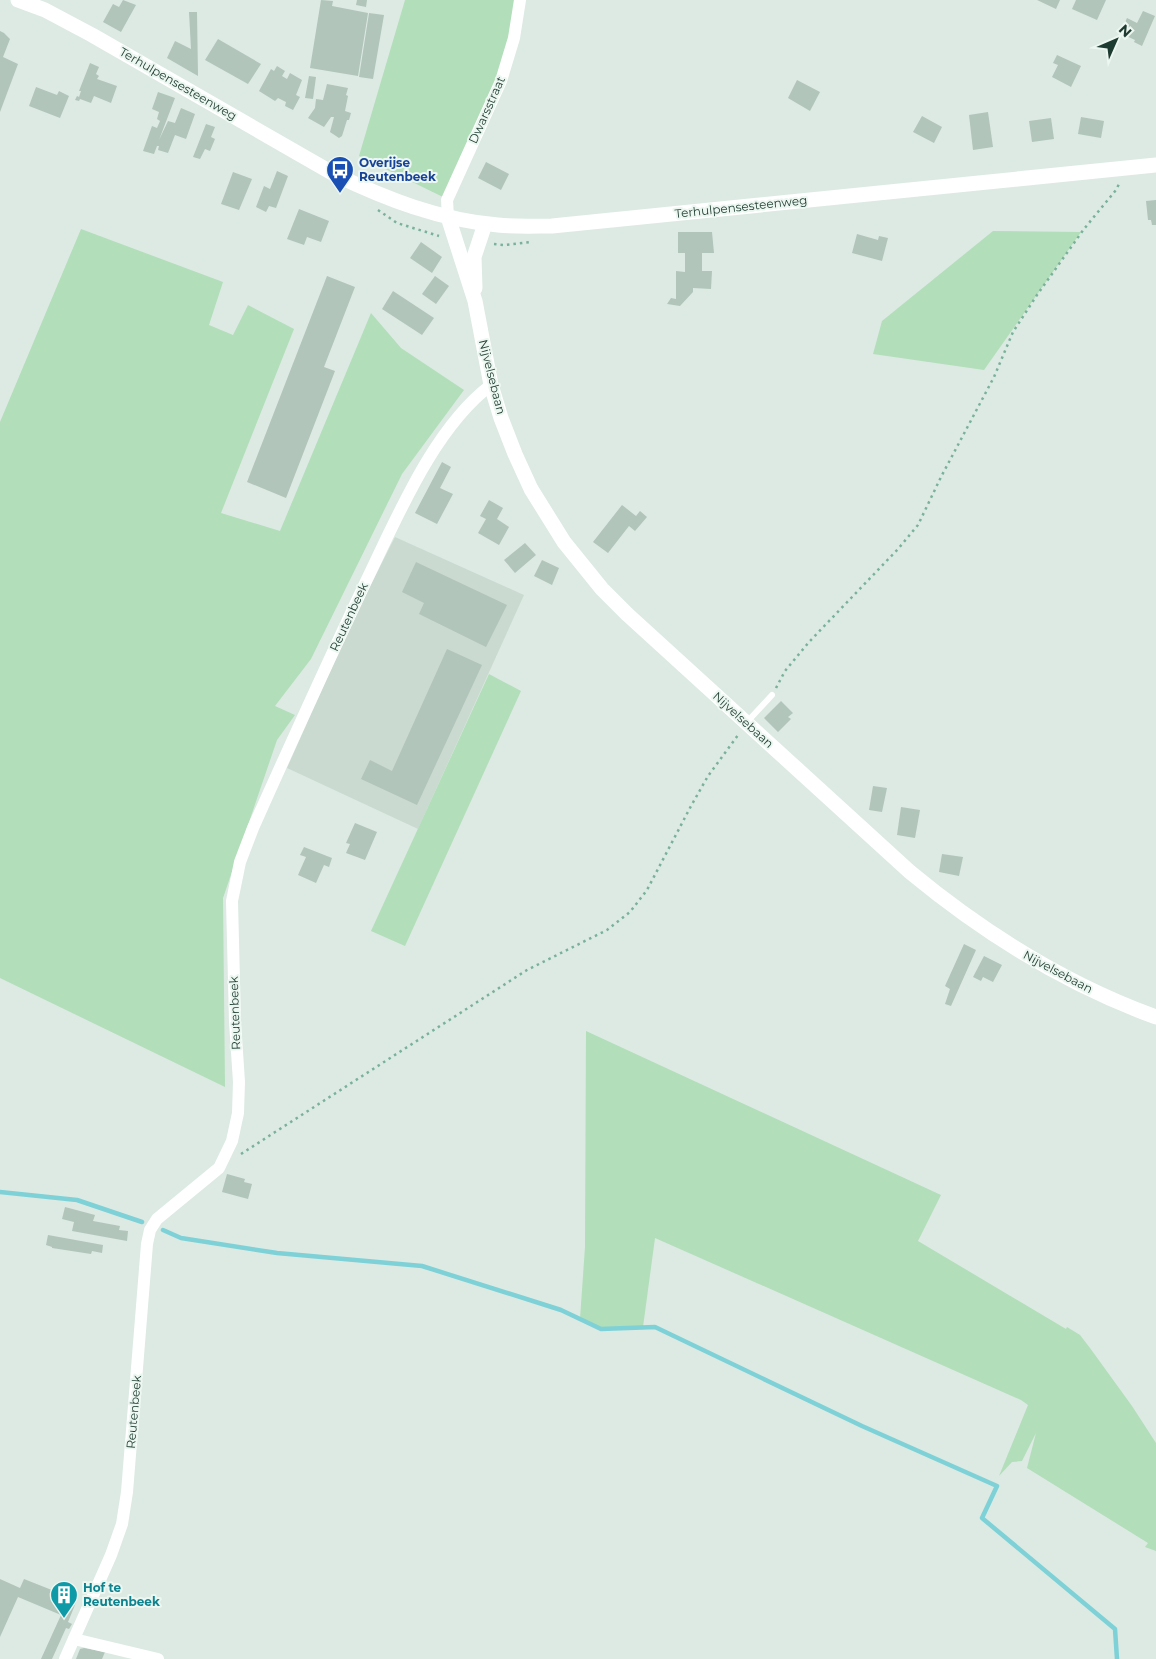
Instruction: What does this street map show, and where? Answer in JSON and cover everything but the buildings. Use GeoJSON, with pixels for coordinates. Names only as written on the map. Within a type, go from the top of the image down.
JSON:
{"type":"FeatureCollection","features":[{"type":"Feature","properties":{"kind":"main road","name":"Terhulpensesteenweg"},"geometry":{"type":"LineString","coordinates":[[18,0],[45,10],[92,34],[334,174],[403,205],[485,224],[500,226],[552,226],[1156,164]]}},
{"type":"Feature","properties":{"kind":"main road","name":"Nijvelsebaan"},"geometry":{"type":"LineString","coordinates":[[448,216],[475,301],[491,385],[508,436],[527,480],[564,542],[602,589],[910,872],[963,914],[1021,953],[1080,985],[1128,1007],[1156,1017]]}},
{"type":"Feature","properties":{"kind":"main road","name":"Nijvelsebaan"},"geometry":{"type":"LineString","coordinates":[[475,301],[474,257],[485,224]]}},
{"type":"Feature","properties":{"kind":"street","name":"Dwarsstraat"},"geometry":{"type":"LineString","coordinates":[[448,216],[447,200],[501,81],[514,38],[520,0]]}},
{"type":"Feature","properties":{"kind":"street","name":"Reutenbeek"},"geometry":{"type":"LineString","coordinates":[[65,1659],[111,1555],[122,1524],[127,1492],[147,1244],[150,1230],[157,1219],[219,1168],[232,1141],[238,1113],[239,1082],[235,1022],[232,901],[240,862],[253,828],[344,628],[413,486],[433,452],[461,413],[478,394],[491,385]]}},
{"type":"Feature","properties":{"kind":"street"},"geometry":{"type":"LineString","coordinates":[[74,1639],[158,1659]]}},
{"type":"Feature","properties":{"kind":"lane"},"geometry":{"type":"LineString","coordinates":[[746,723],[772,696]]}},
{"type":"Feature","properties":{"kind":"path"},"geometry":{"type":"LineString","coordinates":[[772,696],[785,671],[809,642],[910,536],[918,525],[940,477],[994,377],[1014,332],[1037,295],[1084,229],[1116,190],[1120,182]]}},
{"type":"Feature","properties":{"kind":"path"},"geometry":{"type":"LineString","coordinates":[[219,1168],[527,970],[607,930],[630,912],[647,890],[708,776],[746,723]]}},
{"type":"Feature","properties":{"kind":"shaded area"},"geometry":{"type":"Polygon","coordinates":[[[395,537],[524,595],[418,829],[287,768],[353,620],[395,537]]]}},
{"type":"Feature","properties":{"kind":"green space"},"geometry":{"type":"Polygon","coordinates":[[[405,0],[515,0],[511,26],[497,76],[477,125],[443,197],[359,156],[405,0]]]}},
{"type":"Feature","properties":{"kind":"green space"},"geometry":{"type":"Polygon","coordinates":[[[81,229],[223,282],[209,325],[233,335],[248,305],[294,329],[221,513],[280,531],[371,313],[401,348],[464,390],[402,474],[311,659],[275,706],[295,715],[277,740],[223,898],[225,1087],[0,978],[0,422],[81,229]]]}},
{"type":"Feature","properties":{"kind":"green space"},"geometry":{"type":"Polygon","coordinates":[[[993,231],[1081,232],[984,370],[873,354],[882,321],[993,231]]]}},
{"type":"Feature","properties":{"kind":"green space"},"geometry":{"type":"Polygon","coordinates":[[[489,674],[521,691],[405,946],[371,931],[489,674]]]}},
{"type":"Feature","properties":{"kind":"green space"},"geometry":{"type":"Polygon","coordinates":[[[586,1031],[941,1195],[918,1241],[1066,1329],[1067,1327],[1080,1335],[1132,1406],[1156,1443],[1156,1551],[1145,1547],[1148,1543],[1027,1468],[1036,1433],[1022,1461],[1012,1462],[999,1476],[1028,1405],[1021,1400],[655,1238],[643,1327],[601,1329],[580,1319],[585,1247],[586,1031]]]}},
{"type":"Feature","properties":{"kind":"waterway"},"geometry":{"type":"LineString","coordinates":[[0,1192],[77,1200],[142,1222]]}},
{"type":"Feature","properties":{"kind":"waterway"},"geometry":{"type":"LineString","coordinates":[[163,1230],[181,1238],[277,1253],[422,1266],[561,1310],[601,1329],[655,1327],[862,1426],[997,1486],[982,1518],[1115,1629],[1117,1659]]}},
{"type":"Feature","properties":{"kind":"place","name":"Overijse Reutenbeek"},"geometry":{"type":"Point","coordinates":[340,194]}},
{"type":"Feature","properties":{"kind":"place","name":"Hof te Reutenbeek"},"geometry":{"type":"Point","coordinates":[64,1619]}}]}
